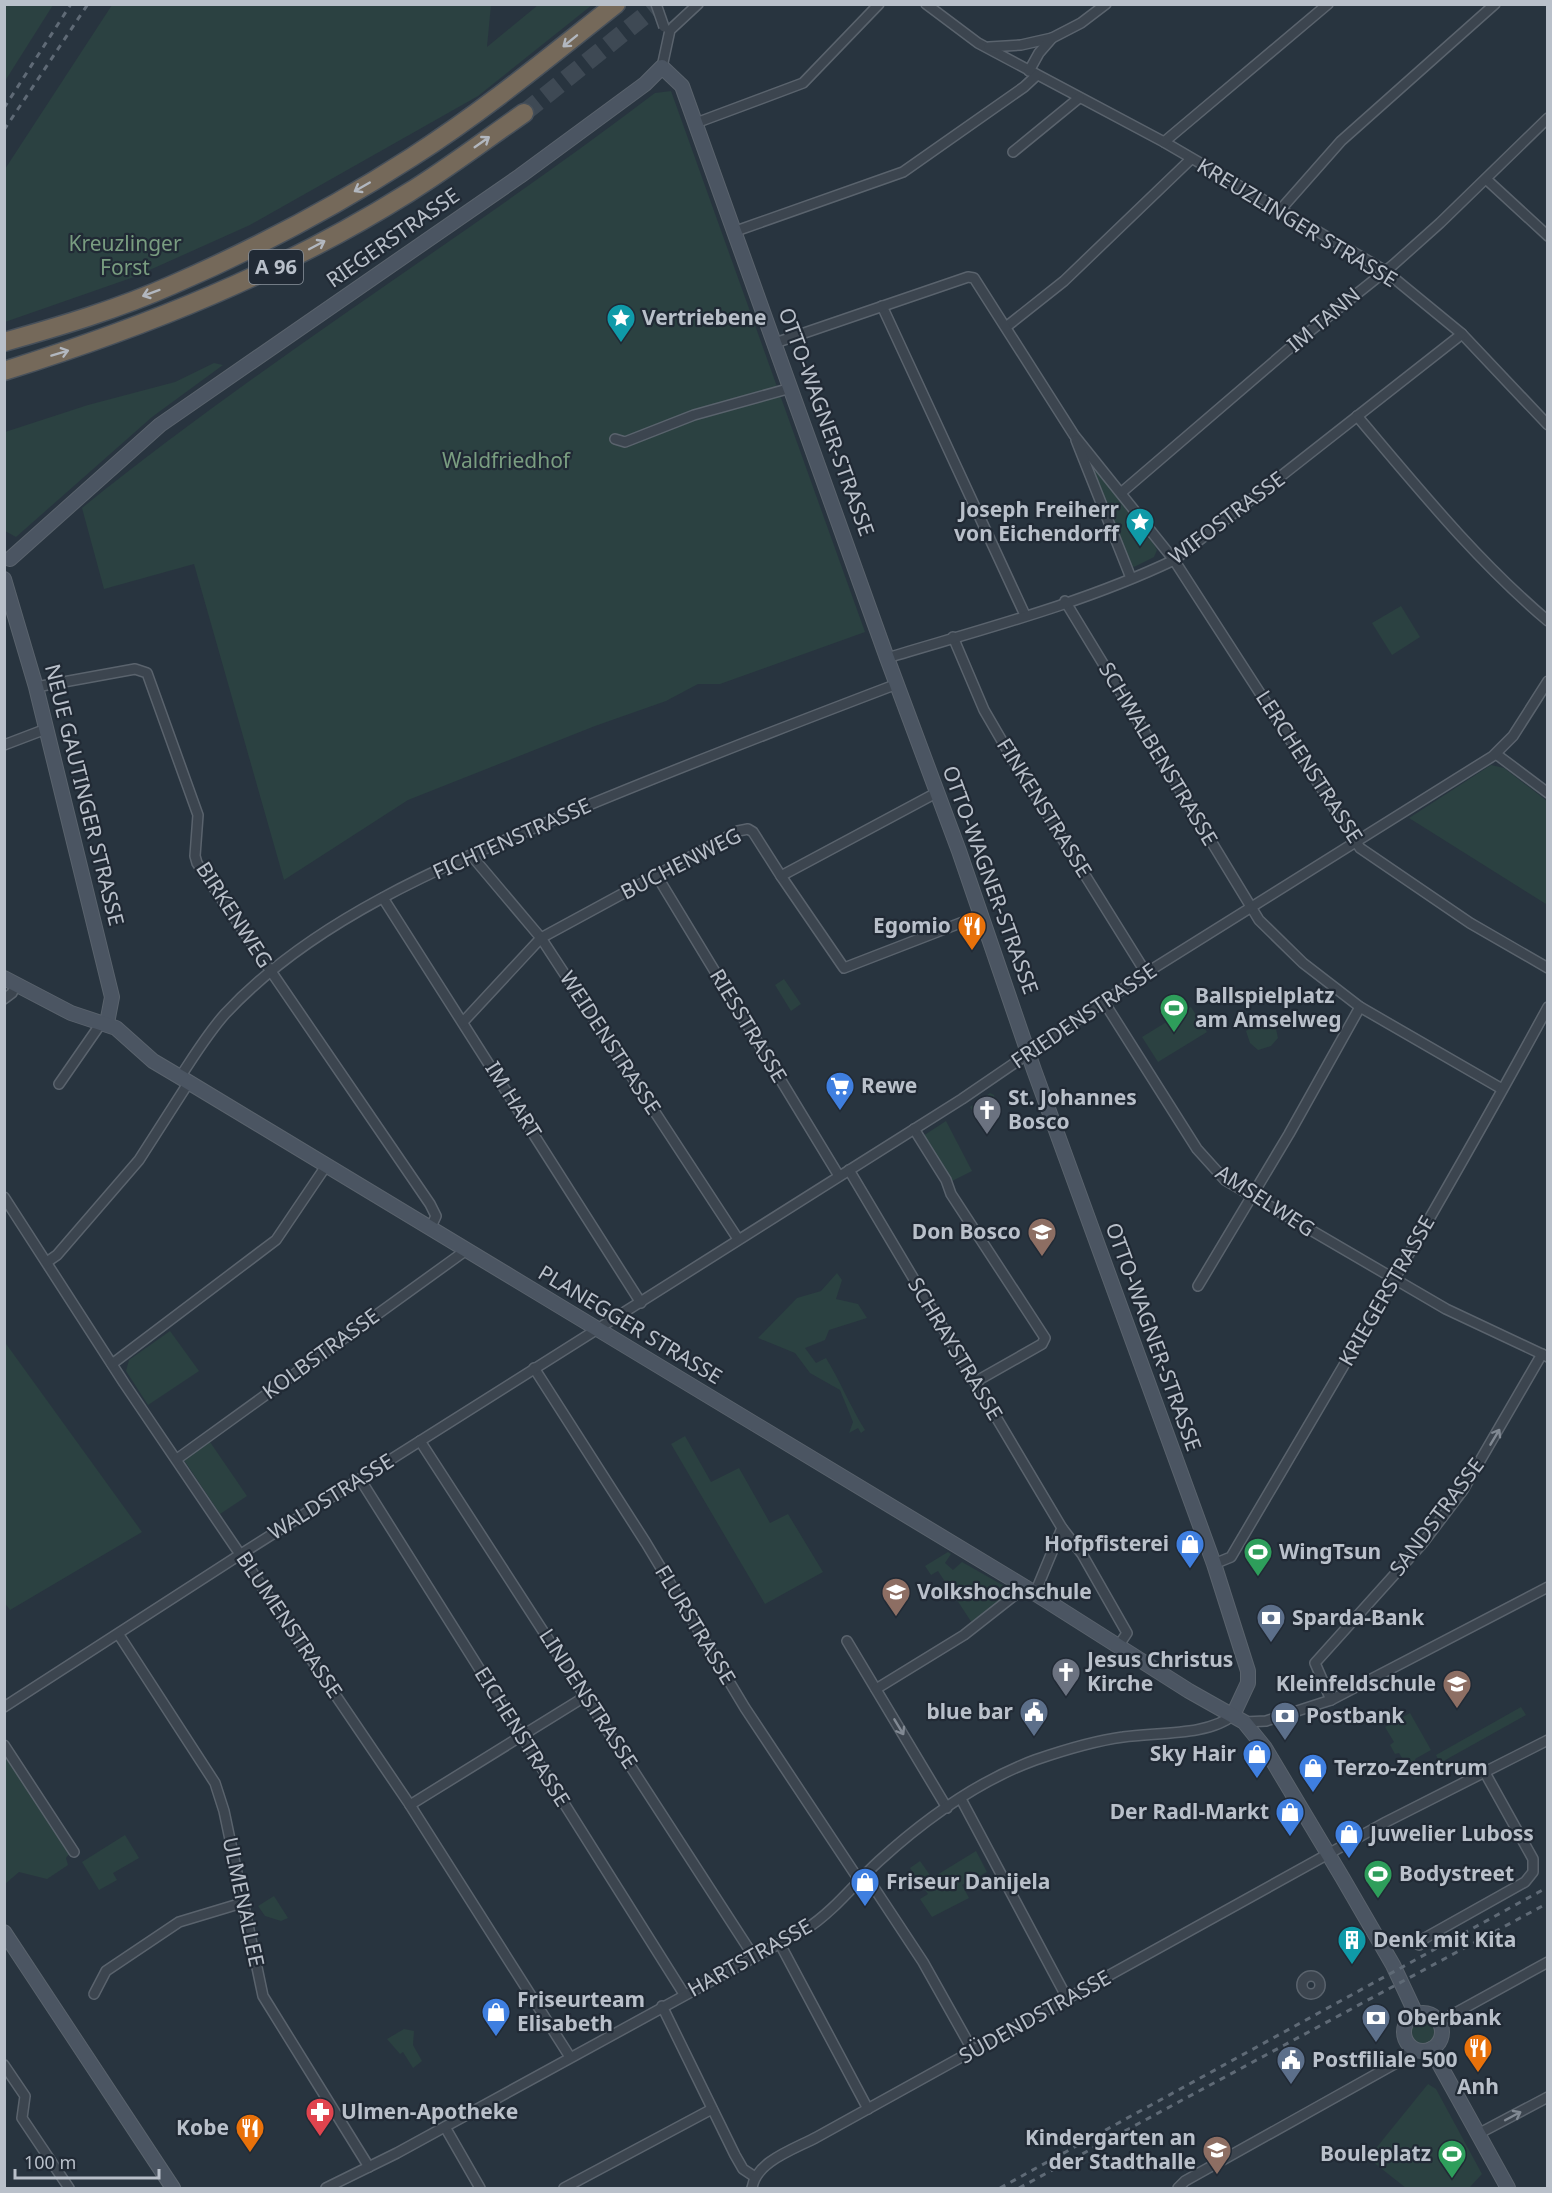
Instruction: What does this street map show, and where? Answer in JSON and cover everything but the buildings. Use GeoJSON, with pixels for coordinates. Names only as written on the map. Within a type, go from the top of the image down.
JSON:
{"type":"FeatureCollection","features":[{"type":"Feature","properties":{"kind":"highway","name":"A 96"},"geometry":{"type":"LineString","coordinates":[[4,342],[65,325],[170,286],[269,239],[413,157],[520,81],[615,4]]}},
{"type":"Feature","properties":{"kind":"highway","name":"A 96"},"geometry":{"type":"LineString","coordinates":[[4,371],[180,311],[276,267],[409,193],[524,113]]}},
{"type":"Feature","properties":{"kind":"street"},"geometry":{"type":"LineString","coordinates":[[656,4],[666,30],[662,67]]}},
{"type":"Feature","properties":{"kind":"street"},"geometry":{"type":"LineString","coordinates":[[666,30],[698,4]]}},
{"type":"Feature","properties":{"kind":"street"},"geometry":{"type":"LineString","coordinates":[[696,123],[803,83],[879,4]]}},
{"type":"Feature","properties":{"kind":"street","name":"KREUZLINGER STRASSE"},"geometry":{"type":"LineString","coordinates":[[926,4],[986,47],[1164,142],[1384,270],[1462,334],[1548,424]]}},
{"type":"Feature","properties":{"kind":"street"},"geometry":{"type":"LineString","coordinates":[[986,47],[1021,45],[1052,38],[1081,23],[1106,4]]}},
{"type":"Feature","properties":{"kind":"street"},"geometry":{"type":"LineString","coordinates":[[1164,142],[1328,4]]}},
{"type":"Feature","properties":{"kind":"street"},"geometry":{"type":"LineString","coordinates":[[1281,209],[1341,141],[1495,4]]}},
{"type":"Feature","properties":{"kind":"street"},"geometry":{"type":"LineString","coordinates":[[736,231],[903,172],[1024,87],[1033,73],[1039,52],[1052,38]]}},
{"type":"Feature","properties":{"kind":"street","name":"OTTO-WAGNER-STRASSE"},"geometry":{"type":"LineString","coordinates":[[662,67],[682,86],[736,231],[1028,1052],[1214,1564],[1248,1671],[1248,1683],[1238,1718]]}},
{"type":"Feature","properties":{"kind":"street","name":"RIEGERSTRASSE"},"geometry":{"type":"LineString","coordinates":[[7,555],[160,425],[520,176],[652,78],[662,67]]}},
{"type":"Feature","properties":{"kind":"street"},"geometry":{"type":"LineString","coordinates":[[1013,152],[1079,98]]}},
{"type":"Feature","properties":{"kind":"street","name":"IM TANN"},"geometry":{"type":"LineString","coordinates":[[1122,492],[1384,270],[1486,179],[1548,118]]}},
{"type":"Feature","properties":{"kind":"street"},"geometry":{"type":"LineString","coordinates":[[1006,327],[1064,281],[1191,159]]}},
{"type":"Feature","properties":{"kind":"street"},"geometry":{"type":"LineString","coordinates":[[1486,179],[1548,236]]}},
{"type":"Feature","properties":{"kind":"street"},"geometry":{"type":"LineString","coordinates":[[775,343],[968,277],[974,278],[1074,435],[1131,578]]}},
{"type":"Feature","properties":{"kind":"street"},"geometry":{"type":"LineString","coordinates":[[882,306],[1025,615]]}},
{"type":"Feature","properties":{"kind":"street","name":"WIFOSTRASSE"},"geometry":{"type":"LineString","coordinates":[[887,658],[1065,602],[1174,560],[1462,334]]}},
{"type":"Feature","properties":{"kind":"street"},"geometry":{"type":"LineString","coordinates":[[615,439],[625,442],[694,415],[791,388]]}},
{"type":"Feature","properties":{"kind":"street"},"geometry":{"type":"LineString","coordinates":[[1357,416],[1460,537],[1500,580],[1548,621]]}},
{"type":"Feature","properties":{"kind":"street","name":"LERCHENSTRASSE"},"geometry":{"type":"LineString","coordinates":[[1074,435],[1122,492],[1174,560],[1360,848],[1461,918],[1548,968]]}},
{"type":"Feature","properties":{"kind":"street","name":"NEUE GAUTINGER STRASSE"},"geometry":{"type":"LineString","coordinates":[[7,555],[10,569],[4,577],[36,687],[112,997],[105,1023]]}},
{"type":"Feature","properties":{"kind":"street","name":"SCHWALBENSTRASSE"},"geometry":{"type":"LineString","coordinates":[[1065,602],[1250,907],[1286,948],[1360,1007],[1502,1089]]}},
{"type":"Feature","properties":{"kind":"street","name":"FINKENSTRASSE"},"geometry":{"type":"LineString","coordinates":[[953,637],[984,710],[1005,747],[1146,973]]}},
{"type":"Feature","properties":{"kind":"street","name":"BIRKENWEG"},"geometry":{"type":"LineString","coordinates":[[36,687],[135,669],[147,673],[198,815],[196,859],[431,1204],[435,1216],[430,1229]]}},
{"type":"Feature","properties":{"kind":"street","name":"FRIEDENSTRASSE"},"geometry":{"type":"LineString","coordinates":[[598,1329],[971,1093],[1146,973],[1496,754],[1517,730],[1548,681]]}},
{"type":"Feature","properties":{"kind":"street","name":"FICHTENSTRASSE"},"geometry":{"type":"LineString","coordinates":[[47,1262],[57,1255],[139,1160],[224,1015],[271,971],[383,898],[471,855],[741,743],[897,684]]}},
{"type":"Feature","properties":{"kind":"street"},"geometry":{"type":"LineString","coordinates":[[4,745],[46,729]]}},
{"type":"Feature","properties":{"kind":"street"},"geometry":{"type":"LineString","coordinates":[[1496,754],[1548,793]]}},
{"type":"Feature","properties":{"kind":"street"},"geometry":{"type":"LineString","coordinates":[[936,793],[781,876],[844,968],[981,915]]}},
{"type":"Feature","properties":{"kind":"street","name":"BUCHENWEG"},"geometry":{"type":"LineString","coordinates":[[463,1022],[541,938],[738,831],[747,829],[753,832],[781,876]]}},
{"type":"Feature","properties":{"kind":"street","name":"WEIDENSTRASSE"},"geometry":{"type":"LineString","coordinates":[[471,855],[541,938],[738,1239]]}},
{"type":"Feature","properties":{"kind":"street","name":"RIESSTRASSE"},"geometry":{"type":"LineString","coordinates":[[657,876],[839,1176]]}},
{"type":"Feature","properties":{"kind":"street","name":"IM HART"},"geometry":{"type":"LineString","coordinates":[[383,898],[641,1303]]}},
{"type":"Feature","properties":{"kind":"street"},"geometry":{"type":"LineString","coordinates":[[4,999],[10,981]]}},
{"type":"Feature","properties":{"kind":"street","name":"PLANEGGER STRASSE"},"geometry":{"type":"LineString","coordinates":[[10,981],[71,1013],[105,1023],[125,1033],[153,1061],[1030,1590],[1189,1691],[1238,1718]]}},
{"type":"Feature","properties":{"kind":"street","name":"AMSELWEG"},"geometry":{"type":"LineString","coordinates":[[1104,1002],[1203,1157],[1225,1180],[1452,1312],[1545,1356]]}},
{"type":"Feature","properties":{"kind":"street"},"geometry":{"type":"LineString","coordinates":[[1198,1286],[1289,1134],[1360,1007]]}},
{"type":"Feature","properties":{"kind":"street","name":"KRIEGERSTRASSE"},"geometry":{"type":"LineString","coordinates":[[1214,1564],[1231,1557],[1394,1280],[1548,1007]]}},
{"type":"Feature","properties":{"kind":"street"},"geometry":{"type":"LineString","coordinates":[[59,1084],[105,1023]]}},
{"type":"Feature","properties":{"kind":"street"},"geometry":{"type":"LineString","coordinates":[[914,1129],[946,1180],[957,1204],[1045,1336],[1042,1344],[975,1382]]}},
{"type":"Feature","properties":{"kind":"street"},"geometry":{"type":"LineString","coordinates":[[112,1364],[276,1240],[326,1166]]}},
{"type":"Feature","properties":{"kind":"street","name":"SCHRAYSTRASSE"},"geometry":{"type":"LineString","coordinates":[[849,1170],[1127,1633],[1119,1645]]}},
{"type":"Feature","properties":{"kind":"street","name":"BLUMENSTRASSE"},"geometry":{"type":"LineString","coordinates":[[4,1197],[112,1364],[410,1805],[570,2057]]}},
{"type":"Feature","properties":{"kind":"street","name":"KOLBSTRASSE"},"geometry":{"type":"LineString","coordinates":[[177,1459],[465,1251]]}},
{"type":"Feature","properties":{"kind":"street","name":"WALDSTRASSE"},"geometry":{"type":"LineString","coordinates":[[4,1707],[119,1635],[241,1554],[598,1329]]}},
{"type":"Feature","properties":{"kind":"street","name":"SANDSTRASSE"},"geometry":{"type":"LineString","coordinates":[[1331,1700],[1315,1663],[1422,1544],[1463,1490],[1545,1356]]}},
{"type":"Feature","properties":{"kind":"street","name":"FLURSTRASSE"},"geometry":{"type":"LineString","coordinates":[[534,1368],[646,1543],[745,1708],[923,1962],[973,2051]]}},
{"type":"Feature","properties":{"kind":"street","name":"LINDENSTRASSE"},"geometry":{"type":"LineString","coordinates":[[420,1441],[754,1957]]}},
{"type":"Feature","properties":{"kind":"street","name":"EICHENSTRASSE"},"geometry":{"type":"LineString","coordinates":[[360,1479],[684,1994]]}},
{"type":"Feature","properties":{"kind":"street"},"geometry":{"type":"LineString","coordinates":[[876,1689],[964,1635],[1030,1590],[1065,1530]]}},
{"type":"Feature","properties":{"kind":"street","name":"HARTSTRASSE"},"geometry":{"type":"LineString","coordinates":[[326,2188],[445,2127],[662,2006],[780,1944],[816,1922],[902,1842],[947,1808],[1016,1768],[1070,1748],[1123,1737],[1206,1727],[1238,1718],[1266,1721],[1331,1700],[1548,1587]]}},
{"type":"Feature","properties":{"kind":"street","name":"ULMENALLEE"},"geometry":{"type":"LineString","coordinates":[[119,1635],[215,1783],[224,1810],[263,1996],[369,2167]]}},
{"type":"Feature","properties":{"kind":"street"},"geometry":{"type":"LineString","coordinates":[[847,1641],[947,1808]]}},
{"type":"Feature","properties":{"kind":"street"},"geometry":{"type":"LineString","coordinates":[[410,1805],[586,1696]]}},
{"type":"Feature","properties":{"kind":"street"},"geometry":{"type":"LineString","coordinates":[[1238,1718],[1265,1748],[1393,1965],[1416,2014]]}},
{"type":"Feature","properties":{"kind":"street","name":"SÜDENDSTRASSE"},"geometry":{"type":"LineString","coordinates":[[754,2177],[761,2168],[1067,1998],[1484,1771],[1548,1740]]}},
{"type":"Feature","properties":{"kind":"street"},"geometry":{"type":"LineString","coordinates":[[4,1745],[74,1852]]}},
{"type":"Feature","properties":{"kind":"street"},"geometry":{"type":"LineString","coordinates":[[1419,1945],[1425,1938],[1525,1882],[1533,1872],[1533,1859],[1510,1823],[1484,1771]]}},
{"type":"Feature","properties":{"kind":"street"},"geometry":{"type":"LineString","coordinates":[[961,1799],[1067,1998]]}},
{"type":"Feature","properties":{"kind":"street"},"geometry":{"type":"LineString","coordinates":[[94,1994],[106,1971],[179,1922],[242,1903]]}},
{"type":"Feature","properties":{"kind":"street"},"geometry":{"type":"LineString","coordinates":[[1441,1918],[1452,1923]]}},
{"type":"Feature","properties":{"kind":"street"},"geometry":{"type":"LineString","coordinates":[[4,1932],[173,2188]]}},
{"type":"Feature","properties":{"kind":"street"},"geometry":{"type":"LineString","coordinates":[[780,1944],[868,2109]]}},
{"type":"Feature","properties":{"kind":"street"},"geometry":{"type":"LineString","coordinates":[[1439,2022],[1548,1962]]}},
{"type":"Feature","properties":{"kind":"street"},"geometry":{"type":"LineString","coordinates":[[662,2006],[735,2155],[743,2169],[754,2177],[752,2188]]}},
{"type":"Feature","properties":{"kind":"street"},"geometry":{"type":"LineString","coordinates":[[1416,2014],[1431,2015],[1442,2028],[1440,2040],[1431,2049],[1420,2051],[1411,2047],[1404,2037],[1405,2026],[1416,2014]]}},
{"type":"Feature","properties":{"kind":"street"},"geometry":{"type":"LineString","coordinates":[[1178,2188],[1185,2181],[1323,2107],[1398,2062],[1411,2047]]}},
{"type":"Feature","properties":{"kind":"street"},"geometry":{"type":"LineString","coordinates":[[1431,2049],[1508,2188]]}},
{"type":"Feature","properties":{"kind":"street"},"geometry":{"type":"LineString","coordinates":[[4,2065],[24,2094],[22,2118],[69,2188]]}},
{"type":"Feature","properties":{"kind":"street"},"geometry":{"type":"LineString","coordinates":[[1478,2134],[1548,2097]]}},
{"type":"Feature","properties":{"kind":"street"},"geometry":{"type":"LineString","coordinates":[[564,2188],[712,2109]]}},
{"type":"Feature","properties":{"kind":"street"},"geometry":{"type":"LineString","coordinates":[[445,2127],[480,2188]]}},
{"type":"Feature","properties":{"kind":"green space"},"geometry":{"type":"Polygon","coordinates":[[[4,5],[53,5],[5,81],[4,5]]]}},
{"type":"Feature","properties":{"kind":"green space","name":"Kreuzlinger Forst"},"geometry":{"type":"Polygon","coordinates":[[[112,5],[491,5],[487,47],[538,5],[592,5],[478,96],[250,225],[134,277],[5,322],[5,169],[112,5]]]}},
{"type":"Feature","properties":{"kind":"green space","name":"Waldfriedhof"},"geometry":{"type":"Polygon","coordinates":[[[671,91],[865,632],[720,684],[698,684],[666,701],[595,726],[408,800],[284,880],[194,564],[104,589],[82,508],[223,400],[584,146],[655,93],[671,91]]]}},
{"type":"Feature","properties":{"kind":"green space"},"geometry":{"type":"Polygon","coordinates":[[[214,363],[223,365],[152,417],[16,537],[5,531],[5,432],[88,405],[175,382],[214,363]]]}},
{"type":"Feature","properties":{"kind":"green space"},"geometry":{"type":"Polygon","coordinates":[[[1090,463],[1152,541],[1157,550],[1154,557],[1134,567],[1130,565],[1090,463]]]}},
{"type":"Feature","properties":{"kind":"green space"},"geometry":{"type":"Polygon","coordinates":[[[1401,606],[1420,637],[1392,655],[1372,623],[1401,606]]]}},
{"type":"Feature","properties":{"kind":"green space"},"geometry":{"type":"Polygon","coordinates":[[[1491,765],[1504,768],[1547,801],[1546,904],[1409,818],[1491,765]]]}},
{"type":"Feature","properties":{"kind":"green space"},"geometry":{"type":"Polygon","coordinates":[[[784,979],[801,1004],[791,1011],[775,985],[784,979]]]}},
{"type":"Feature","properties":{"kind":"green space","name":"Ballspielplatz am Amselweg"},"geometry":{"type":"Polygon","coordinates":[[[1191,1007],[1207,1032],[1158,1062],[1142,1037],[1191,1007]]]}},
{"type":"Feature","properties":{"kind":"green space"},"geometry":{"type":"Polygon","coordinates":[[[1266,1017],[1276,1029],[1278,1038],[1271,1046],[1258,1050],[1250,1043],[1246,1031],[1266,1017]]]}},
{"type":"Feature","properties":{"kind":"green space"},"geometry":{"type":"Polygon","coordinates":[[[990,1093],[994,1095],[996,1104],[974,1114],[970,1107],[990,1093]]]}},
{"type":"Feature","properties":{"kind":"green space"},"geometry":{"type":"Polygon","coordinates":[[[946,1121],[972,1171],[952,1181],[923,1136],[946,1121]]]}},
{"type":"Feature","properties":{"kind":"green space"},"geometry":{"type":"Polygon","coordinates":[[[837,1273],[842,1280],[836,1299],[858,1304],[867,1318],[829,1330],[825,1340],[805,1348],[816,1363],[826,1358],[865,1430],[861,1433],[858,1428],[849,1433],[853,1422],[840,1390],[810,1373],[795,1353],[758,1338],[797,1298],[821,1291],[837,1273]]]}},
{"type":"Feature","properties":{"kind":"green space"},"geometry":{"type":"Polygon","coordinates":[[[170,1331],[199,1371],[148,1405],[126,1371],[129,1360],[170,1331]]]}},
{"type":"Feature","properties":{"kind":"green space"},"geometry":{"type":"Polygon","coordinates":[[[4,1341],[142,1532],[10,1610],[4,1602],[4,1341]]]}},
{"type":"Feature","properties":{"kind":"green space"},"geometry":{"type":"Polygon","coordinates":[[[685,1436],[711,1482],[739,1468],[770,1523],[788,1514],[823,1572],[765,1604],[671,1444],[685,1436]]]}},
{"type":"Feature","properties":{"kind":"green space"},"geometry":{"type":"Polygon","coordinates":[[[210,1442],[247,1496],[220,1514],[184,1460],[210,1442]]]}},
{"type":"Feature","properties":{"kind":"green space"},"geometry":{"type":"Polygon","coordinates":[[[948,1552],[951,1554],[945,1563],[953,1570],[962,1562],[1006,1587],[999,1603],[972,1623],[938,1571],[931,1575],[925,1566],[948,1552]]]}},
{"type":"Feature","properties":{"kind":"green space"},"geometry":{"type":"Polygon","coordinates":[[[1521,1707],[1526,1715],[1440,1763],[1436,1755],[1521,1707]]]}},
{"type":"Feature","properties":{"kind":"green space"},"geometry":{"type":"Polygon","coordinates":[[[1410,1713],[1431,1750],[1415,1759],[1423,1774],[1415,1779],[1399,1753],[1395,1754],[1390,1745],[1394,1742],[1385,1727],[1410,1713]]]}},
{"type":"Feature","properties":{"kind":"green space"},"geometry":{"type":"Polygon","coordinates":[[[5,1754],[69,1854],[66,1858],[68,1865],[47,1879],[19,1872],[5,1884],[5,1754]]]}},
{"type":"Feature","properties":{"kind":"green space"},"geometry":{"type":"Polygon","coordinates":[[[125,1835],[139,1858],[113,1873],[117,1880],[99,1890],[82,1862],[125,1835]]]}},
{"type":"Feature","properties":{"kind":"green space"},"geometry":{"type":"Polygon","coordinates":[[[976,1851],[987,1872],[962,1885],[969,1898],[932,1917],[920,1899],[928,1894],[910,1868],[920,1861],[932,1878],[976,1851]]]}},
{"type":"Feature","properties":{"kind":"green space"},"geometry":{"type":"Polygon","coordinates":[[[274,1896],[288,1918],[281,1921],[265,1916],[258,1906],[274,1896]]]}},
{"type":"Feature","properties":{"kind":"green space"},"geometry":{"type":"Polygon","coordinates":[[[1423,2017],[1434,2021],[1438,2032],[1434,2043],[1423,2047],[1412,2043],[1408,2032],[1412,2021],[1423,2017]]]}},
{"type":"Feature","properties":{"kind":"green space"},"geometry":{"type":"Polygon","coordinates":[[[404,2029],[414,2031],[413,2045],[422,2061],[413,2068],[403,2052],[400,2054],[387,2039],[404,2029]]]}},
{"type":"Feature","properties":{"kind":"green space"},"geometry":{"type":"Polygon","coordinates":[[[1428,2084],[1436,2089],[1482,2174],[1469,2188],[1406,2188],[1368,2158],[1428,2084]]]}},
{"type":"Feature","properties":{"kind":"tunnel"},"geometry":{"type":"LineString","coordinates":[[524,113],[659,4]]}},
{"type":"Feature","properties":{"kind":"railway"},"geometry":{"type":"LineString","coordinates":[[4,108],[71,4]]}},
{"type":"Feature","properties":{"kind":"railway"},"geometry":{"type":"LineString","coordinates":[[4,130],[88,4]]}},
{"type":"Feature","properties":{"kind":"railway"},"geometry":{"type":"LineString","coordinates":[[1000,2188],[1548,1887]]}},
{"type":"Feature","properties":{"kind":"railway"},"geometry":{"type":"LineString","coordinates":[[1019,2188],[1548,1903]]}},
{"type":"Feature","properties":{"kind":"place","name":"Vertriebene"},"geometry":{"type":"Point","coordinates":[621,344]}},
{"type":"Feature","properties":{"kind":"place","name":"Joseph Freiherr von Eichendorff"},"geometry":{"type":"Point","coordinates":[1140,548]}},
{"type":"Feature","properties":{"kind":"place","name":"Egomio"},"geometry":{"type":"Point","coordinates":[972,952]}},
{"type":"Feature","properties":{"kind":"place","name":"Ballspielplatz am Amselweg"},"geometry":{"type":"Point","coordinates":[1174,1034]}},
{"type":"Feature","properties":{"kind":"place","name":"Rewe"},"geometry":{"type":"Point","coordinates":[840,1112]}},
{"type":"Feature","properties":{"kind":"place","name":"St. Johannes Bosco"},"geometry":{"type":"Point","coordinates":[987,1136]}},
{"type":"Feature","properties":{"kind":"place","name":"Don Bosco"},"geometry":{"type":"Point","coordinates":[1042,1258]}},
{"type":"Feature","properties":{"kind":"place","name":"Hofpfisterei"},"geometry":{"type":"Point","coordinates":[1190,1570]}},
{"type":"Feature","properties":{"kind":"place","name":"WingTsun"},"geometry":{"type":"Point","coordinates":[1258,1578]}},
{"type":"Feature","properties":{"kind":"place","name":"Volkshochschule"},"geometry":{"type":"Point","coordinates":[896,1618]}},
{"type":"Feature","properties":{"kind":"place","name":"Sparda-Bank"},"geometry":{"type":"Point","coordinates":[1271,1644]}},
{"type":"Feature","properties":{"kind":"place","name":"Jesus Christus Kirche"},"geometry":{"type":"Point","coordinates":[1066,1698]}},
{"type":"Feature","properties":{"kind":"place","name":"Kleinfeldschule"},"geometry":{"type":"Point","coordinates":[1457,1710]}},
{"type":"Feature","properties":{"kind":"place","name":"blue bar"},"geometry":{"type":"Point","coordinates":[1034,1738]}},
{"type":"Feature","properties":{"kind":"place","name":"Postbank"},"geometry":{"type":"Point","coordinates":[1285,1742]}},
{"type":"Feature","properties":{"kind":"place","name":"Sky Hair"},"geometry":{"type":"Point","coordinates":[1257,1780]}},
{"type":"Feature","properties":{"kind":"place","name":"Terzo-Zentrum"},"geometry":{"type":"Point","coordinates":[1313,1794]}},
{"type":"Feature","properties":{"kind":"place","name":"Der Radl-Markt"},"geometry":{"type":"Point","coordinates":[1290,1838]}},
{"type":"Feature","properties":{"kind":"place","name":"Juwelier Luboss"},"geometry":{"type":"Point","coordinates":[1349,1860]}},
{"type":"Feature","properties":{"kind":"place","name":"Bodystreet"},"geometry":{"type":"Point","coordinates":[1378,1900]}},
{"type":"Feature","properties":{"kind":"place","name":"Friseur Danijela"},"geometry":{"type":"Point","coordinates":[865,1908]}},
{"type":"Feature","properties":{"kind":"place","name":"Denk mit Kita"},"geometry":{"type":"Point","coordinates":[1352,1966]}},
{"type":"Feature","properties":{"kind":"place","name":"Friseurteam Elisabeth"},"geometry":{"type":"Point","coordinates":[496,2038]}},
{"type":"Feature","properties":{"kind":"place","name":"Oberbank"},"geometry":{"type":"Point","coordinates":[1376,2044]}},
{"type":"Feature","properties":{"kind":"place","name":"Anh"},"geometry":{"type":"Point","coordinates":[1478,2074]}},
{"type":"Feature","properties":{"kind":"place","name":"Postfiliale 500"},"geometry":{"type":"Point","coordinates":[1291,2086]}},
{"type":"Feature","properties":{"kind":"place","name":"Ulmen-Apotheke"},"geometry":{"type":"Point","coordinates":[320,2138]}},
{"type":"Feature","properties":{"kind":"place","name":"Kobe"},"geometry":{"type":"Point","coordinates":[250,2154]}},
{"type":"Feature","properties":{"kind":"place","name":"Kindergarten an der Stadthalle"},"geometry":{"type":"Point","coordinates":[1217,2176]}},
{"type":"Feature","properties":{"kind":"place","name":"Bouleplatz"},"geometry":{"type":"Point","coordinates":[1452,2180]}}]}
